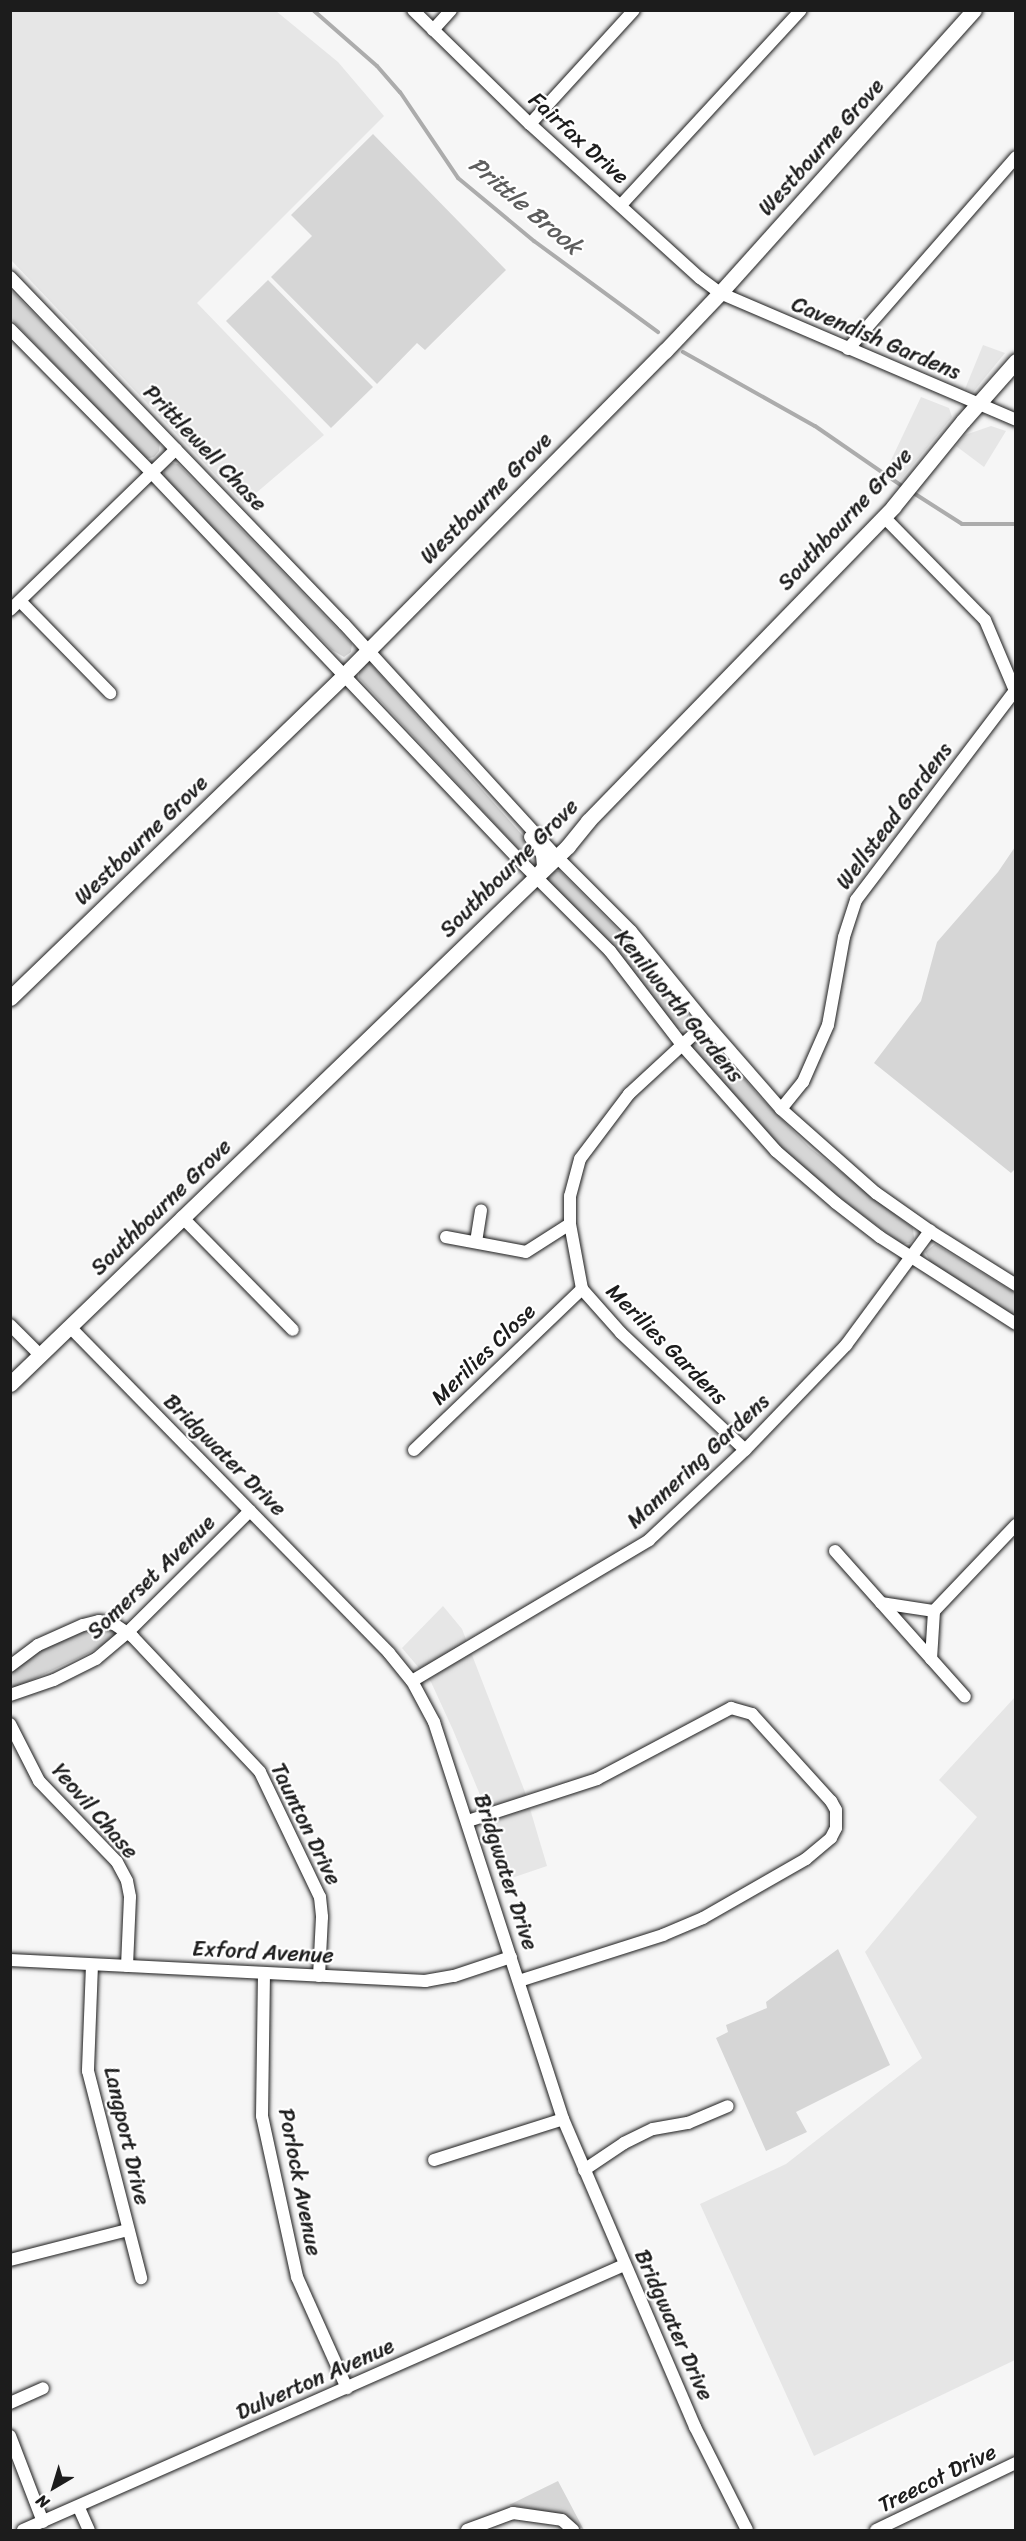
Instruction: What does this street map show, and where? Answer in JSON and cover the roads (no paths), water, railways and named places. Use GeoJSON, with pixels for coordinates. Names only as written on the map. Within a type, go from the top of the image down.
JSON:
{"type":"FeatureCollection","features":[{"type":"Feature","properties":{"kind":"main road","name":"Westbourne Grove"},"geometry":{"type":"LineString","coordinates":[[10,998],[344,675],[720,293],[974,10]]}},
{"type":"Feature","properties":{"kind":"main road","name":"Southbourne Grove"},"geometry":{"type":"LineString","coordinates":[[10,1384],[556,856],[818,582],[884,517],[1016,361]]}},
{"type":"Feature","properties":{"kind":"street","name":"Fairfax Drive"},"geometry":{"type":"LineString","coordinates":[[413,10],[530,124],[700,278],[720,293]]}},
{"type":"Feature","properties":{"kind":"street"},"geometry":{"type":"LineString","coordinates":[[433,30],[451,10]]}},
{"type":"Feature","properties":{"kind":"street"},"geometry":{"type":"LineString","coordinates":[[530,124],[634,10]]}},
{"type":"Feature","properties":{"kind":"street"},"geometry":{"type":"LineString","coordinates":[[621,205],[801,10]]}},
{"type":"Feature","properties":{"kind":"street"},"geometry":{"type":"LineString","coordinates":[[848,349],[1016,157]]}},
{"type":"Feature","properties":{"kind":"street","name":"Prittlewell Chase"},"geometry":{"type":"LineString","coordinates":[[10,277],[176,449],[364,653]]}},
{"type":"Feature","properties":{"kind":"street","name":"Cavendish Gardens"},"geometry":{"type":"LineString","coordinates":[[720,293],[1016,420]]}},
{"type":"Feature","properties":{"kind":"street"},"geometry":{"type":"LineString","coordinates":[[10,329],[151,472],[344,675]]}},
{"type":"Feature","properties":{"kind":"street"},"geometry":{"type":"LineString","coordinates":[[10,610],[176,449]]}},
{"type":"Feature","properties":{"kind":"street"},"geometry":{"type":"LineString","coordinates":[[884,517],[985,620],[1015,692]]}},
{"type":"Feature","properties":{"kind":"street"},"geometry":{"type":"LineString","coordinates":[[20,601],[110,693]]}},
{"type":"Feature","properties":{"kind":"street"},"geometry":{"type":"LineString","coordinates":[[364,653],[355,669],[356,676],[409,744]]}},
{"type":"Feature","properties":{"kind":"street","name":"Kenilworth Gardens"},"geometry":{"type":"LineString","coordinates":[[364,653],[478,769],[556,856],[631,932],[781,1109],[876,1193],[930,1231],[1016,1285]]}},
{"type":"Feature","properties":{"kind":"street","name":"Kenilworth Gardens"},"geometry":{"type":"LineString","coordinates":[[344,675],[610,951],[682,1045],[776,1151],[836,1203],[911,1259],[1016,1324]]}},
{"type":"Feature","properties":{"kind":"street","name":"Wellstead Gardens"},"geometry":{"type":"LineString","coordinates":[[781,1109],[803,1082],[828,1024],[844,937],[856,900],[1015,692]]}},
{"type":"Feature","properties":{"kind":"street"},"geometry":{"type":"LineString","coordinates":[[478,769],[542,855],[543,862],[537,874]]}},
{"type":"Feature","properties":{"kind":"street","name":"Merilies Gardens"},"geometry":{"type":"LineString","coordinates":[[706,1023],[629,1094],[580,1159],[570,1196],[570,1224],[582,1289],[621,1333],[745,1450]]}},
{"type":"Feature","properties":{"kind":"street"},"geometry":{"type":"LineString","coordinates":[[476,1242],[482,1210]]}},
{"type":"Feature","properties":{"kind":"street"},"geometry":{"type":"LineString","coordinates":[[182,1217],[293,1330]]}},
{"type":"Feature","properties":{"kind":"street"},"geometry":{"type":"LineString","coordinates":[[446,1237],[526,1252],[570,1224]]}},
{"type":"Feature","properties":{"kind":"street","name":"Mannering Gardens"},"geometry":{"type":"LineString","coordinates":[[412,1681],[649,1540],[745,1450],[846,1345],[930,1231]]}},
{"type":"Feature","properties":{"kind":"street","name":"Merilies Close"},"geometry":{"type":"LineString","coordinates":[[414,1450],[582,1289]]}},
{"type":"Feature","properties":{"kind":"street"},"geometry":{"type":"LineString","coordinates":[[10,1325],[41,1356]]}},
{"type":"Feature","properties":{"kind":"street","name":"Bridgwater Drive"},"geometry":{"type":"LineString","coordinates":[[70,1328],[381,1645],[412,1681],[434,1722],[563,2119],[695,2427],[747,2530]]}},
{"type":"Feature","properties":{"kind":"street","name":"Somerset Avenue"},"geometry":{"type":"LineString","coordinates":[[10,1695],[54,1680],[96,1659],[128,1632],[250,1511]]}},
{"type":"Feature","properties":{"kind":"street"},"geometry":{"type":"LineString","coordinates":[[931,1659],[934,1611],[1016,1525]]}},
{"type":"Feature","properties":{"kind":"street"},"geometry":{"type":"LineString","coordinates":[[835,1551],[965,1697]]}},
{"type":"Feature","properties":{"kind":"street"},"geometry":{"type":"LineString","coordinates":[[881,1603],[934,1611]]}},
{"type":"Feature","properties":{"kind":"street"},"geometry":{"type":"LineString","coordinates":[[10,1666],[38,1645],[82,1625],[106,1623],[128,1632]]}},
{"type":"Feature","properties":{"kind":"street","name":"Taunton Drive"},"geometry":{"type":"LineString","coordinates":[[128,1632],[260,1772],[320,1897],[322,1917],[319,1976]]}},
{"type":"Feature","properties":{"kind":"street"},"geometry":{"type":"LineString","coordinates":[[468,1821],[597,1779],[731,1708],[752,1714],[831,1801],[836,1810],[836,1828],[831,1838],[806,1859],[702,1918],[663,1935],[519,1981]]}},
{"type":"Feature","properties":{"kind":"street","name":"Yeovil Chase"},"geometry":{"type":"LineString","coordinates":[[10,1724],[39,1781],[117,1862],[127,1881],[130,1897],[127,1966]]}},
{"type":"Feature","properties":{"kind":"street","name":"Exford Avenue"},"geometry":{"type":"LineString","coordinates":[[10,1960],[425,1981],[454,1976],[511,1957]]}},
{"type":"Feature","properties":{"kind":"street","name":"Langport Drive"},"geometry":{"type":"LineString","coordinates":[[93,1965],[88,2071],[141,2278]]}},
{"type":"Feature","properties":{"kind":"street","name":"Porlock Avenue"},"geometry":{"type":"LineString","coordinates":[[264,1973],[262,2116],[297,2277],[347,2388]]}},
{"type":"Feature","properties":{"kind":"street"},"geometry":{"type":"LineString","coordinates":[[584,2170],[624,2143],[653,2129],[688,2123],[728,2106]]}},
{"type":"Feature","properties":{"kind":"street"},"geometry":{"type":"LineString","coordinates":[[434,2160],[563,2119]]}},
{"type":"Feature","properties":{"kind":"street"},"geometry":{"type":"LineString","coordinates":[[10,2260],[128,2230]]}},
{"type":"Feature","properties":{"kind":"street","name":"Dulverton Avenue"},"geometry":{"type":"LineString","coordinates":[[23,2530],[79,2508],[624,2265]]}},
{"type":"Feature","properties":{"kind":"street"},"geometry":{"type":"LineString","coordinates":[[10,2403],[43,2388]]}},
{"type":"Feature","properties":{"kind":"street"},"geometry":{"type":"LineString","coordinates":[[10,2436],[43,2522]]}},
{"type":"Feature","properties":{"kind":"street","name":"Treecot Drive"},"geometry":{"type":"LineString","coordinates":[[880,2530],[1016,2463]]}},
{"type":"Feature","properties":{"kind":"street"},"geometry":{"type":"LineString","coordinates":[[79,2508],[89,2530]]}},
{"type":"Feature","properties":{"kind":"street"},"geometry":{"type":"LineString","coordinates":[[467,2530],[513,2513],[562,2520],[573,2530]]}},
{"type":"Feature","properties":{"kind":"waterway","name":"Prittle Brook"},"geometry":{"type":"LineString","coordinates":[[313,10],[377,66],[400,92],[458,178],[534,241],[658,332]]}},
{"type":"Feature","properties":{"kind":"waterway","name":"Prittle Brook"},"geometry":{"type":"LineString","coordinates":[[683,352],[815,426],[905,488]]}},
{"type":"Feature","properties":{"kind":"waterway","name":"Prittle Brook"},"geometry":{"type":"LineString","coordinates":[[912,492],[962,524],[1016,524]]}}]}
